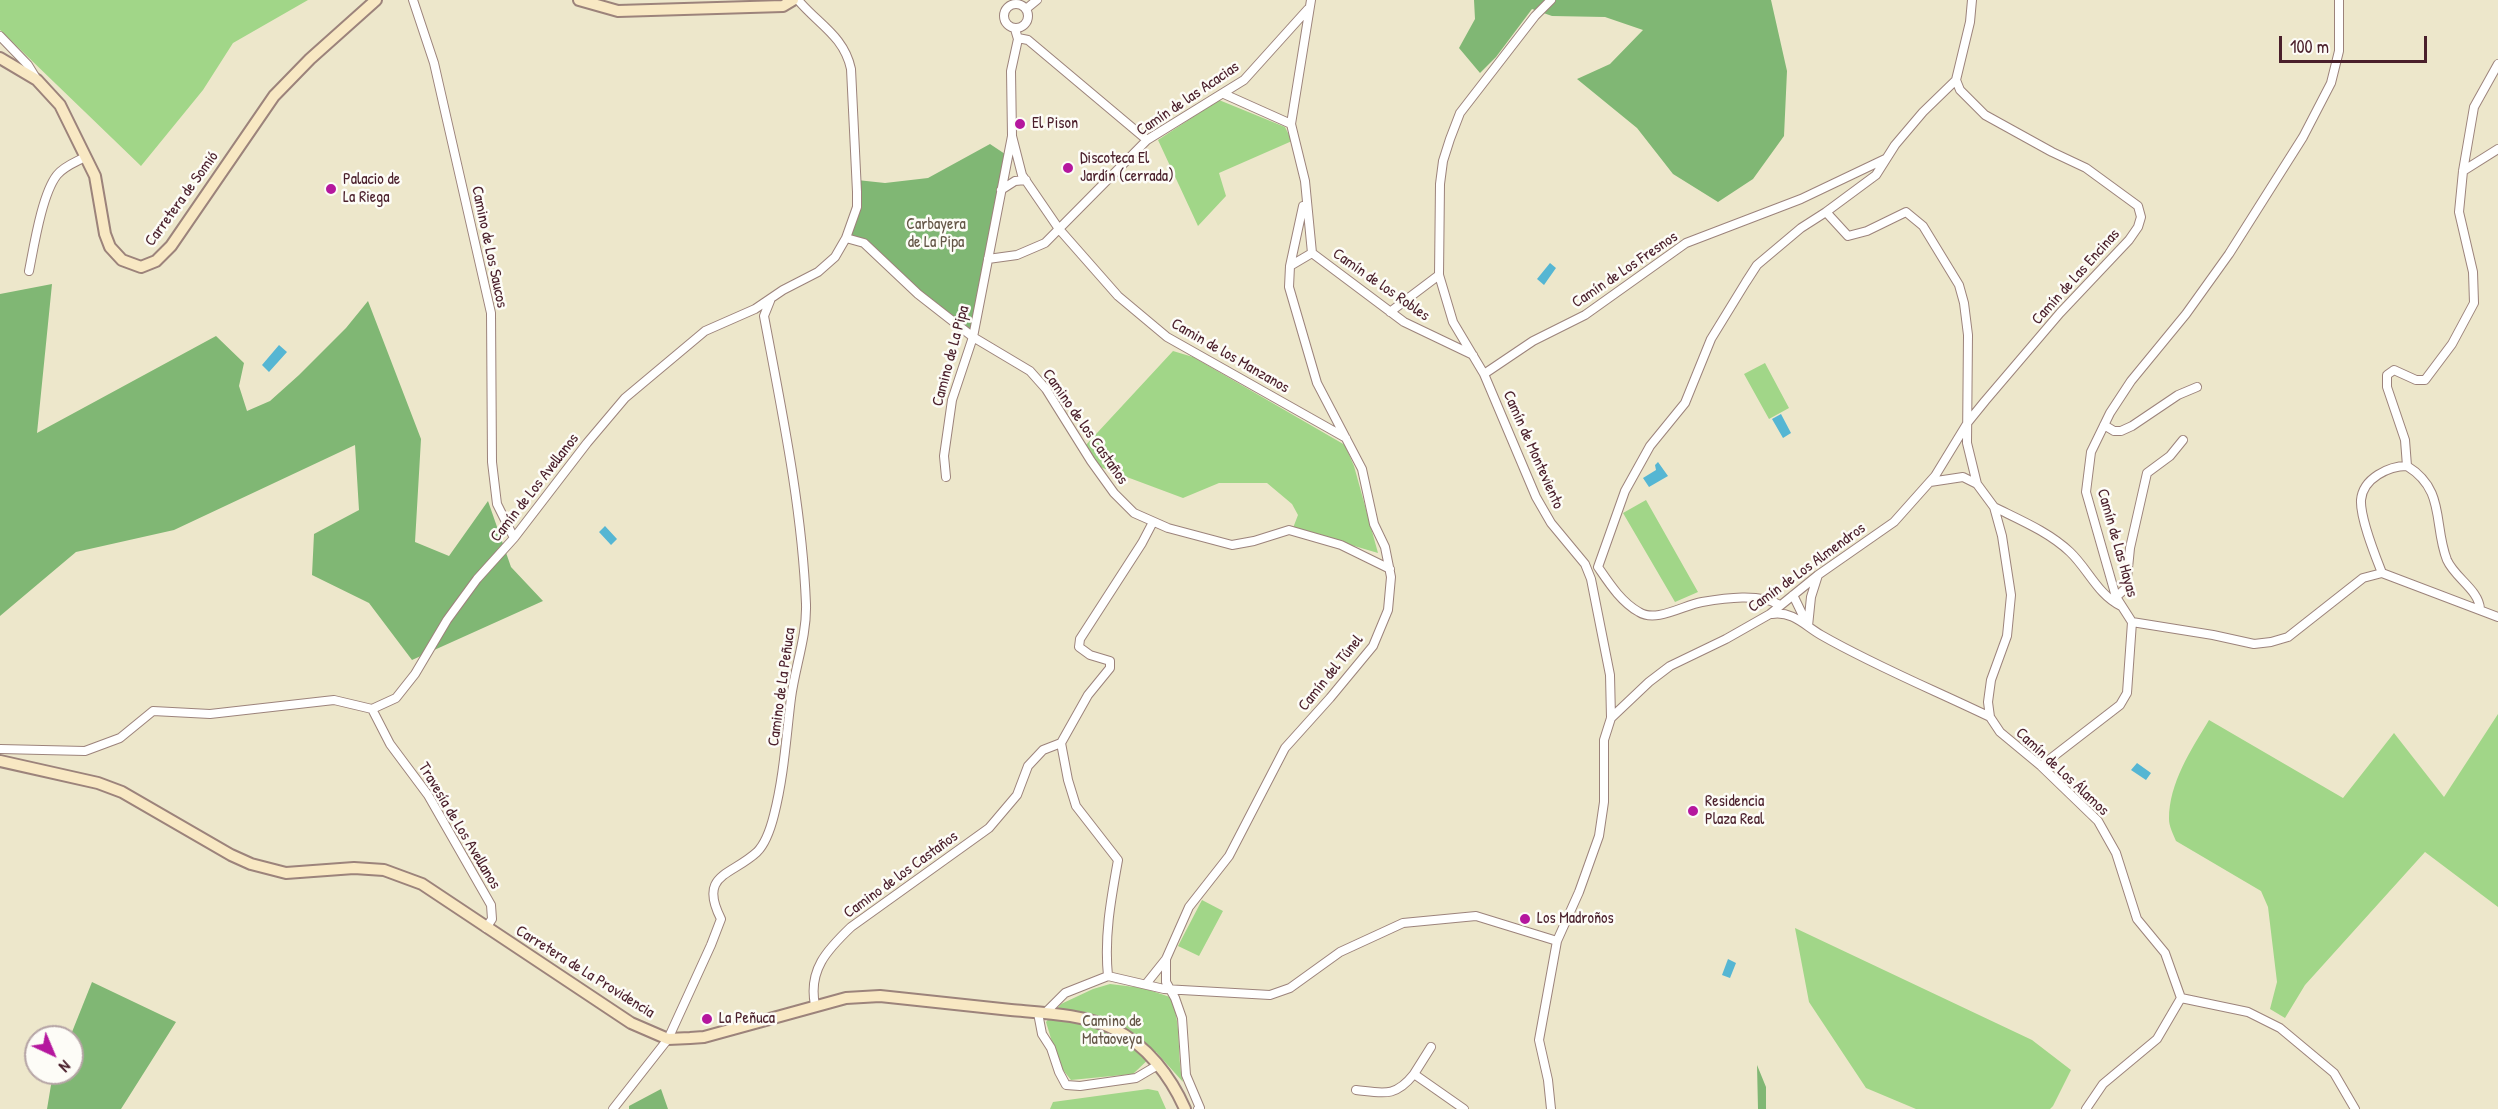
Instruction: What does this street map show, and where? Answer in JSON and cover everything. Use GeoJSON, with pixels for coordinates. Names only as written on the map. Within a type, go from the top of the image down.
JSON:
{"type":"FeatureCollection","features":[{"type":"Feature","properties":{"kind":"street","name":"Carretera de Somió"},"geometry":{"type":"LineString","coordinates":[[0,58],[37,80],[60,105],[95,176],[105,234],[110,247],[122,260],[141,267],[156,261],[171,246],[274,96],[310,59],[375,0]]}},
{"type":"Feature","properties":{"kind":"street","name":"Camino de Los Saucos"},"geometry":{"type":"LineString","coordinates":[[412,0],[434,63],[491,314],[492,462],[497,504],[514,538]]}},
{"type":"Feature","properties":{"kind":"street"},"geometry":{"type":"LineString","coordinates":[[579,0],[618,11],[783,6],[796,0]]}},
{"type":"Feature","properties":{"kind":"street","name":"Camín de Los Avellanos"},"geometry":{"type":"LineString","coordinates":[[372,709],[396,698],[415,674],[447,620],[477,579],[514,538],[587,443],[626,398],[705,331],[770,301],[783,290],[818,273],[835,257],[854,221],[857,192],[851,69],[848,54],[840,43],[796,0]]}},
{"type":"Feature","properties":{"kind":"street"},"geometry":{"type":"LineString","coordinates":[[1026,9],[1037,0]]}},
{"type":"Feature","properties":{"kind":"street","name":"Camín de Monteviento"},"geometry":{"type":"LineString","coordinates":[[1551,0],[1535,16],[1460,113],[1449,139],[1440,184],[1439,275],[1453,322],[1485,374],[1536,497],[1551,523],[1585,564],[1591,579],[1610,675],[1611,718],[1604,740],[1604,802],[1599,836],[1579,892],[1557,941],[1539,1040],[1548,1080],[1551,1109]]}},
{"type":"Feature","properties":{"kind":"street"},"geometry":{"type":"LineString","coordinates":[[1780,605],[1766,599],[1734,599],[1701,602],[1654,615],[1640,614],[1616,592],[1598,567],[1624,491],[1650,446],[1685,403],[1711,339],[1757,264],[1801,228],[1876,175],[1923,112],[1956,80],[1970,22],[1972,0]]}},
{"type":"Feature","properties":{"kind":"street","name":"Camín de Las Hayas"},"geometry":{"type":"LineString","coordinates":[[2339,0],[2339,51],[2331,83],[2303,137],[2229,254],[2186,314],[2131,381],[2104,425],[2091,452],[2086,492],[2116,597],[2132,622],[2254,644],[2271,642],[2288,637],[2363,578],[2382,573]]}},
{"type":"Feature","properties":{"kind":"street"},"geometry":{"type":"LineString","coordinates":[[1008,3],[1026,9],[1028,16],[1022,27],[1015,29],[1008,26],[1004,20],[1004,12],[1008,3]]}},
{"type":"Feature","properties":{"kind":"street","name":"Camín de las Acacias"},"geometry":{"type":"LineString","coordinates":[[988,259],[1017,255],[1045,243],[1147,140],[1244,81],[1310,4]]}},
{"type":"Feature","properties":{"kind":"street","name":"Camín de los Robles"},"geometry":{"type":"LineString","coordinates":[[1310,4],[1291,124],[1302,162],[1312,253],[1390,312],[1442,342],[1473,355]]}},
{"type":"Feature","properties":{"kind":"street"},"geometry":{"type":"LineString","coordinates":[[1015,29],[1018,38],[1028,40],[1147,140]]}},
{"type":"Feature","properties":{"kind":"street"},"geometry":{"type":"LineString","coordinates":[[0,36],[28,65],[37,80]]}},
{"type":"Feature","properties":{"kind":"street","name":"Camino de La Pipa"},"geometry":{"type":"LineString","coordinates":[[946,477],[944,456],[952,400],[973,337],[1012,136],[1011,71],[1018,38]]}},
{"type":"Feature","properties":{"kind":"street"},"geometry":{"type":"LineString","coordinates":[[2480,609],[2480,602],[2450,566],[2440,542],[2437,502],[2426,483],[2407,466],[2404,440],[2387,387],[2387,375],[2394,370],[2416,380],[2425,380],[2452,344],[2474,303],[2473,272],[2459,212],[2463,171],[2474,107],[2498,64]]}},
{"type":"Feature","properties":{"kind":"street","name":"Camín de Las Encinas"},"geometry":{"type":"LineString","coordinates":[[1944,461],[1968,422],[2060,313],[2129,240],[2138,227],[2140,217],[2138,206],[2086,168],[2052,152],[1985,114],[1960,90],[1956,80]]}},
{"type":"Feature","properties":{"kind":"street"},"geometry":{"type":"LineString","coordinates":[[1224,94],[1291,124]]}},
{"type":"Feature","properties":{"kind":"street","name":"Camin de los Manzanos"},"geometry":{"type":"LineString","coordinates":[[1012,136],[1022,175],[1059,229],[1118,296],[1167,337],[1347,439]]}},
{"type":"Feature","properties":{"kind":"street"},"geometry":{"type":"LineString","coordinates":[[2463,171],[2498,149]]}},
{"type":"Feature","properties":{"kind":"street"},"geometry":{"type":"LineString","coordinates":[[29,271],[41,213],[56,176],[68,166],[86,157]]}},
{"type":"Feature","properties":{"kind":"street","name":"Camín de Los Fresnos"},"geometry":{"type":"LineString","coordinates":[[1485,374],[1533,341],[1585,315],[1686,243],[1801,199],[1887,158]]}},
{"type":"Feature","properties":{"kind":"street"},"geometry":{"type":"LineString","coordinates":[[1001,190],[1015,181],[1026,180]]}},
{"type":"Feature","properties":{"kind":"street","name":"Camín del Túnel"},"geometry":{"type":"LineString","coordinates":[[1166,959],[1189,907],[1229,856],[1285,747],[1330,698],[1372,646],[1388,610],[1390,569],[1385,547],[1374,524],[1362,469],[1317,383],[1289,287],[1290,266],[1305,197]]}},
{"type":"Feature","properties":{"kind":"street"},"geometry":{"type":"LineString","coordinates":[[1826,212],[1848,236],[1868,231],[1906,212],[1923,226],[1959,285],[1968,335],[1967,443],[1977,484],[1994,507],[2002,536],[2011,595],[2007,636],[1991,680],[1988,702],[1990,717]]}},
{"type":"Feature","properties":{"kind":"street","name":"Camino de los Castaños"},"geometry":{"type":"LineString","coordinates":[[846,238],[864,243],[918,294],[973,337],[1030,371],[1046,389],[1090,461],[1114,493],[1134,513],[1153,522],[1233,545],[1254,542],[1289,530],[1341,545],[1390,569]]}},
{"type":"Feature","properties":{"kind":"street"},"geometry":{"type":"LineString","coordinates":[[1290,266],[1312,253]]}},
{"type":"Feature","properties":{"kind":"street"},"geometry":{"type":"LineString","coordinates":[[1390,312],[1439,275]]}},
{"type":"Feature","properties":{"kind":"street","name":"Camino de La Peñuca"},"geometry":{"type":"LineString","coordinates":[[668,1039],[721,919],[713,904],[712,890],[719,877],[758,851],[768,836],[786,762],[791,697],[806,605],[796,485],[764,316],[770,301]]}},
{"type":"Feature","properties":{"kind":"street"},"geometry":{"type":"LineString","coordinates":[[2104,425],[2114,430],[2121,430],[2178,395],[2198,387]]}},
{"type":"Feature","properties":{"kind":"street"},"geometry":{"type":"LineString","coordinates":[[2116,597],[2126,588],[2130,548],[2147,473],[2170,456],[2183,440]]}},
{"type":"Feature","properties":{"kind":"street","name":"Camín de Los Almendros"},"geometry":{"type":"LineString","coordinates":[[1611,718],[1649,682],[1670,666],[1726,639],[1770,614],[1818,575],[1894,522],[1930,482],[1944,461]]}},
{"type":"Feature","properties":{"kind":"street"},"geometry":{"type":"LineString","coordinates":[[2407,466],[2395,466],[2373,479],[2361,501],[2371,542],[2382,573],[2498,617]]}},
{"type":"Feature","properties":{"kind":"street"},"geometry":{"type":"LineString","coordinates":[[1930,482],[1963,477],[1977,484]]}},
{"type":"Feature","properties":{"kind":"street"},"geometry":{"type":"LineString","coordinates":[[1994,507],[2046,534],[2071,552],[2111,601],[2122,607]]}},
{"type":"Feature","properties":{"kind":"street"},"geometry":{"type":"LineString","coordinates":[[1108,976],[1106,955],[1108,916],[1118,860],[1076,806],[1061,743],[1088,695],[1110,668],[1110,661],[1090,655],[1079,647],[1080,639],[1153,522]]}},
{"type":"Feature","properties":{"kind":"street"},"geometry":{"type":"LineString","coordinates":[[1808,626],[1810,597],[1818,575]]}},
{"type":"Feature","properties":{"kind":"street"},"geometry":{"type":"LineString","coordinates":[[1793,594],[1808,626]]}},
{"type":"Feature","properties":{"kind":"street","name":"Camín de Los Álamos"},"geometry":{"type":"LineString","coordinates":[[1770,614],[1792,615],[1861,657],[1990,717],[2000,732],[2041,766],[2098,821],[2116,853],[2137,919],[2165,953],[2181,998]]}},
{"type":"Feature","properties":{"kind":"street"},"geometry":{"type":"LineString","coordinates":[[2041,766],[2120,705],[2127,693],[2132,622]]}},
{"type":"Feature","properties":{"kind":"street"},"geometry":{"type":"LineString","coordinates":[[0,749],[85,751],[120,738],[153,711],[210,714],[334,700],[372,709]]}},
{"type":"Feature","properties":{"kind":"street","name":"Travesía de Los Avellanos"},"geometry":{"type":"LineString","coordinates":[[372,709],[390,744],[428,795],[491,905],[492,919],[486,928]]}},
{"type":"Feature","properties":{"kind":"street","name":"Camino de los Castaños"},"geometry":{"type":"LineString","coordinates":[[815,1005],[813,995],[818,964],[833,945],[851,927],[989,828],[1017,795],[1028,766],[1043,750],[1061,743]]}},
{"type":"Feature","properties":{"kind":"street","name":"Carretera de La Providencia"},"geometry":{"type":"LineString","coordinates":[[0,761],[106,786],[144,803],[250,864],[286,873],[354,868],[384,870],[422,884],[631,1023],[668,1039],[704,1037],[815,1005],[846,998],[879,996],[1082,1018],[1114,1029],[1138,1045],[1158,1065],[1177,1091],[1185,1109]]}},
{"type":"Feature","properties":{"kind":"street"},"geometry":{"type":"LineString","coordinates":[[1158,1065],[1136,1077],[1080,1086],[1066,1085],[1051,1048],[1042,1034],[1042,1013],[1065,993],[1108,976],[1169,989],[1270,995],[1290,988],[1340,952],[1402,923],[1476,916],[1557,941]]}},
{"type":"Feature","properties":{"kind":"street"},"geometry":{"type":"LineString","coordinates":[[1146,984],[1166,959]]}},
{"type":"Feature","properties":{"kind":"street"},"geometry":{"type":"LineString","coordinates":[[1166,959],[1166,982],[1182,1018],[1186,1075],[1200,1108],[1198,1109]]}},
{"type":"Feature","properties":{"kind":"street"},"geometry":{"type":"LineString","coordinates":[[2086,1109],[2103,1084],[2157,1039],[2181,998],[2248,1012],[2280,1028],[2334,1073],[2355,1109]]}},
{"type":"Feature","properties":{"kind":"street"},"geometry":{"type":"LineString","coordinates":[[613,1109],[668,1039]]}},
{"type":"Feature","properties":{"kind":"street"},"geometry":{"type":"LineString","coordinates":[[1356,1090],[1391,1093],[1403,1087],[1431,1047]]}},
{"type":"Feature","properties":{"kind":"street"},"geometry":{"type":"LineString","coordinates":[[1414,1074],[1464,1109]]}},
{"type":"Feature","properties":{"kind":"green space"},"geometry":{"type":"Polygon","coordinates":[[[0,0],[308,0],[233,43],[203,90],[141,166],[0,30],[0,0]]]}},
{"type":"Feature","properties":{"kind":"green space"},"geometry":{"type":"Polygon","coordinates":[[[1474,0],[1771,0],[1787,71],[1784,136],[1753,179],[1718,202],[1673,174],[1637,128],[1577,79],[1610,64],[1643,30],[1605,17],[1552,16],[1532,9],[1496,57],[1480,73],[1459,48],[1475,19],[1474,0]]]}},
{"type":"Feature","properties":{"kind":"green space"},"geometry":{"type":"Polygon","coordinates":[[[1219,100],[1285,127],[1292,141],[1219,173],[1226,196],[1198,226],[1158,140],[1219,100]]]}},
{"type":"Feature","properties":{"kind":"green space","name":"Carbayera de La Pipa"},"geometry":{"type":"Polygon","coordinates":[[[990,144],[1008,156],[973,337],[864,243],[846,238],[853,221],[857,180],[885,183],[928,178],[990,144]]]}},
{"type":"Feature","properties":{"kind":"green space"},"geometry":{"type":"Polygon","coordinates":[[[52,284],[37,433],[216,336],[244,363],[239,386],[247,411],[270,401],[299,375],[346,328],[368,301],[421,439],[415,542],[449,556],[488,501],[511,567],[543,601],[412,660],[369,603],[312,575],[314,534],[359,510],[355,445],[174,530],[76,552],[0,616],[0,294],[52,284]]]}},
{"type":"Feature","properties":{"kind":"green space"},"geometry":{"type":"Polygon","coordinates":[[[1173,351],[1193,357],[1345,445],[1354,466],[1378,553],[1293,528],[1298,515],[1292,504],[1267,483],[1219,483],[1183,498],[1100,467],[1085,446],[1173,351]]]}},
{"type":"Feature","properties":{"kind":"green space"},"geometry":{"type":"Polygon","coordinates":[[[1765,363],[1789,408],[1769,419],[1744,374],[1765,363]]]}},
{"type":"Feature","properties":{"kind":"green space"},"geometry":{"type":"Polygon","coordinates":[[[1646,500],[1698,592],[1675,602],[1623,513],[1646,500]]]}},
{"type":"Feature","properties":{"kind":"green space"},"geometry":{"type":"Polygon","coordinates":[[[2498,714],[2498,907],[2425,852],[2305,985],[2285,1018],[2270,1009],[2277,982],[2268,907],[2261,891],[2176,841],[2170,824],[2170,806],[2177,780],[2188,755],[2209,720],[2343,798],[2394,733],[2444,797],[2498,714]]]}},
{"type":"Feature","properties":{"kind":"green space"},"geometry":{"type":"Polygon","coordinates":[[[1202,900],[1223,911],[1199,956],[1178,946],[1202,900]]]}},
{"type":"Feature","properties":{"kind":"green space"},"geometry":{"type":"Polygon","coordinates":[[[1795,928],[2032,1040],[2071,1070],[2053,1106],[2050,1109],[1916,1109],[1866,1088],[1809,1002],[1795,928]]]}},
{"type":"Feature","properties":{"kind":"green space"},"geometry":{"type":"Polygon","coordinates":[[[92,982],[176,1022],[121,1109],[47,1109],[51,1085],[84,1085],[84,1025],[75,1025],[92,982]]]}},
{"type":"Feature","properties":{"kind":"green space","name":"Camino de Mataoveya"},"geometry":{"type":"Polygon","coordinates":[[[1110,984],[1143,988],[1170,997],[1177,1018],[1183,1082],[1156,1052],[1133,1074],[1071,1080],[1059,1065],[1046,1022],[1061,1004],[1110,984]]]}},
{"type":"Feature","properties":{"kind":"green space"},"geometry":{"type":"Polygon","coordinates":[[[1757,1065],[1766,1087],[1766,1109],[1758,1109],[1757,1065]]]}},
{"type":"Feature","properties":{"kind":"green space"},"geometry":{"type":"Polygon","coordinates":[[[661,1089],[668,1109],[629,1109],[629,1106],[661,1089]]]}},
{"type":"Feature","properties":{"kind":"green space"},"geometry":{"type":"Polygon","coordinates":[[[1148,1089],[1158,1091],[1166,1109],[1050,1109],[1053,1102],[1148,1089]]]}},
{"type":"Feature","properties":{"kind":"water"},"geometry":{"type":"Polygon","coordinates":[[[1550,263],[1556,268],[1544,285],[1537,279],[1550,263]]]}},
{"type":"Feature","properties":{"kind":"water"},"geometry":{"type":"Polygon","coordinates":[[[279,345],[287,352],[269,372],[262,365],[279,345]]]}},
{"type":"Feature","properties":{"kind":"water"},"geometry":{"type":"Polygon","coordinates":[[[1781,414],[1791,433],[1783,438],[1772,419],[1781,414]]]}},
{"type":"Feature","properties":{"kind":"water"},"geometry":{"type":"Polygon","coordinates":[[[1658,462],[1668,476],[1649,487],[1643,478],[1656,470],[1655,465],[1658,462]]]}},
{"type":"Feature","properties":{"kind":"water"},"geometry":{"type":"Polygon","coordinates":[[[605,526],[617,539],[611,545],[599,532],[605,526]]]}},
{"type":"Feature","properties":{"kind":"water"},"geometry":{"type":"Polygon","coordinates":[[[2137,763],[2151,773],[2146,780],[2131,770],[2137,763]]]}},
{"type":"Feature","properties":{"kind":"water"},"geometry":{"type":"Polygon","coordinates":[[[1728,959],[1736,963],[1730,978],[1722,975],[1728,959]]]}},
{"type":"Feature","properties":{"kind":"place","name":"El Pison"},"geometry":{"type":"Point","coordinates":[1020,124]}},
{"type":"Feature","properties":{"kind":"place","name":"Discoteca El Jardín (cerrada)"},"geometry":{"type":"Point","coordinates":[1068,168]}},
{"type":"Feature","properties":{"kind":"place","name":"Palacio de La Riega"},"geometry":{"type":"Point","coordinates":[331,189]}},
{"type":"Feature","properties":{"kind":"place","name":"Residencia Plaza Real"},"geometry":{"type":"Point","coordinates":[1693,811]}},
{"type":"Feature","properties":{"kind":"place","name":"Los Madroños"},"geometry":{"type":"Point","coordinates":[1525,919]}},
{"type":"Feature","properties":{"kind":"place","name":"La Peñuca"},"geometry":{"type":"Point","coordinates":[707,1019]}}]}
